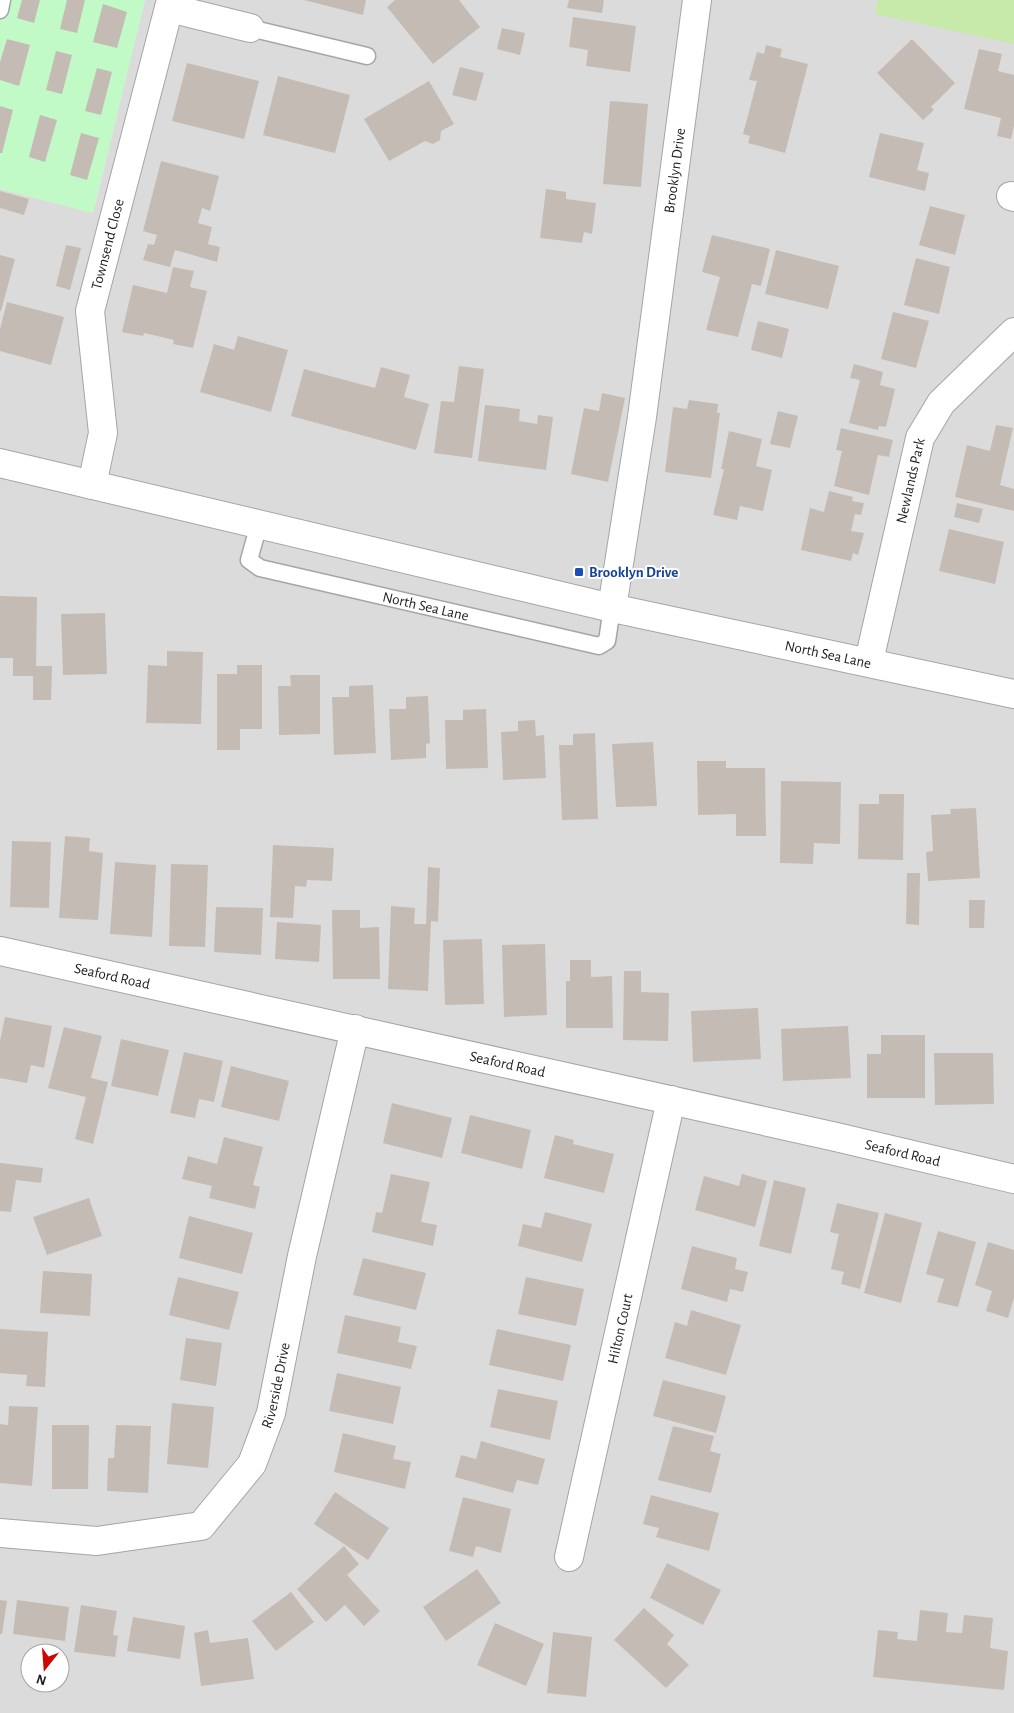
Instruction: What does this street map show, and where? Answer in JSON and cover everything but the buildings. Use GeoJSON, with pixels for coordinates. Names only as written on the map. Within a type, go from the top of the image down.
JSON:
{"type":"FeatureCollection","features":[{"type":"Feature","properties":{"kind":"street","name":"Brooklyn Drive"},"geometry":{"type":"LineString","coordinates":[[612,608],[642,417],[697,0]]}},
{"type":"Feature","properties":{"kind":"street","name":"Townsend Close"},"geometry":{"type":"LineString","coordinates":[[92,485],[103,433],[90,311],[170,4],[250,28]]}},
{"type":"Feature","properties":{"kind":"street","name":"Newlands Park"},"geometry":{"type":"LineString","coordinates":[[869,662],[920,438],[940,404],[1014,332]]}},
{"type":"Feature","properties":{"kind":"street","name":"North Sea Lane"},"geometry":{"type":"LineString","coordinates":[[0,463],[612,608],[1014,694]]}},
{"type":"Feature","properties":{"kind":"street","name":"Seaford Road"},"geometry":{"type":"LineString","coordinates":[[0,950],[671,1100],[1014,1180]]}},
{"type":"Feature","properties":{"kind":"street","name":"Riverside Drive"},"geometry":{"type":"LineString","coordinates":[[0,1533],[97,1542],[201,1526],[252,1464],[271,1413],[302,1256],[355,1029]]}},
{"type":"Feature","properties":{"kind":"street","name":"Hilton Court"},"geometry":{"type":"LineString","coordinates":[[569,1557],[671,1100]]}},
{"type":"Feature","properties":{"kind":"lane"},"geometry":{"type":"LineString","coordinates":[[0,10],[2,0]]}},
{"type":"Feature","properties":{"kind":"lane"},"geometry":{"type":"LineString","coordinates":[[250,28],[367,56]]}},
{"type":"Feature","properties":{"kind":"lane","name":"North Sea Lane"},"geometry":{"type":"LineString","coordinates":[[259,524],[250,560],[260,568],[599,646],[608,641],[612,608]]}},
{"type":"Feature","properties":{"kind":"shaded area"},"geometry":{"type":"Polygon","coordinates":[[[145,0],[1014,0],[1014,1713],[0,1713],[0,189],[93,213],[145,0]]]}},
{"type":"Feature","properties":{"kind":"green space"},"geometry":{"type":"Polygon","coordinates":[[[0,0],[145,0],[93,213],[0,189],[0,0]]]}},
{"type":"Feature","properties":{"kind":"green space"},"geometry":{"type":"Polygon","coordinates":[[[878,0],[1014,0],[1014,44],[875,14],[878,0]]]}},
{"type":"Feature","properties":{"kind":"place","name":"Brooklyn Drive"},"geometry":{"type":"Point","coordinates":[579,572]}}]}
